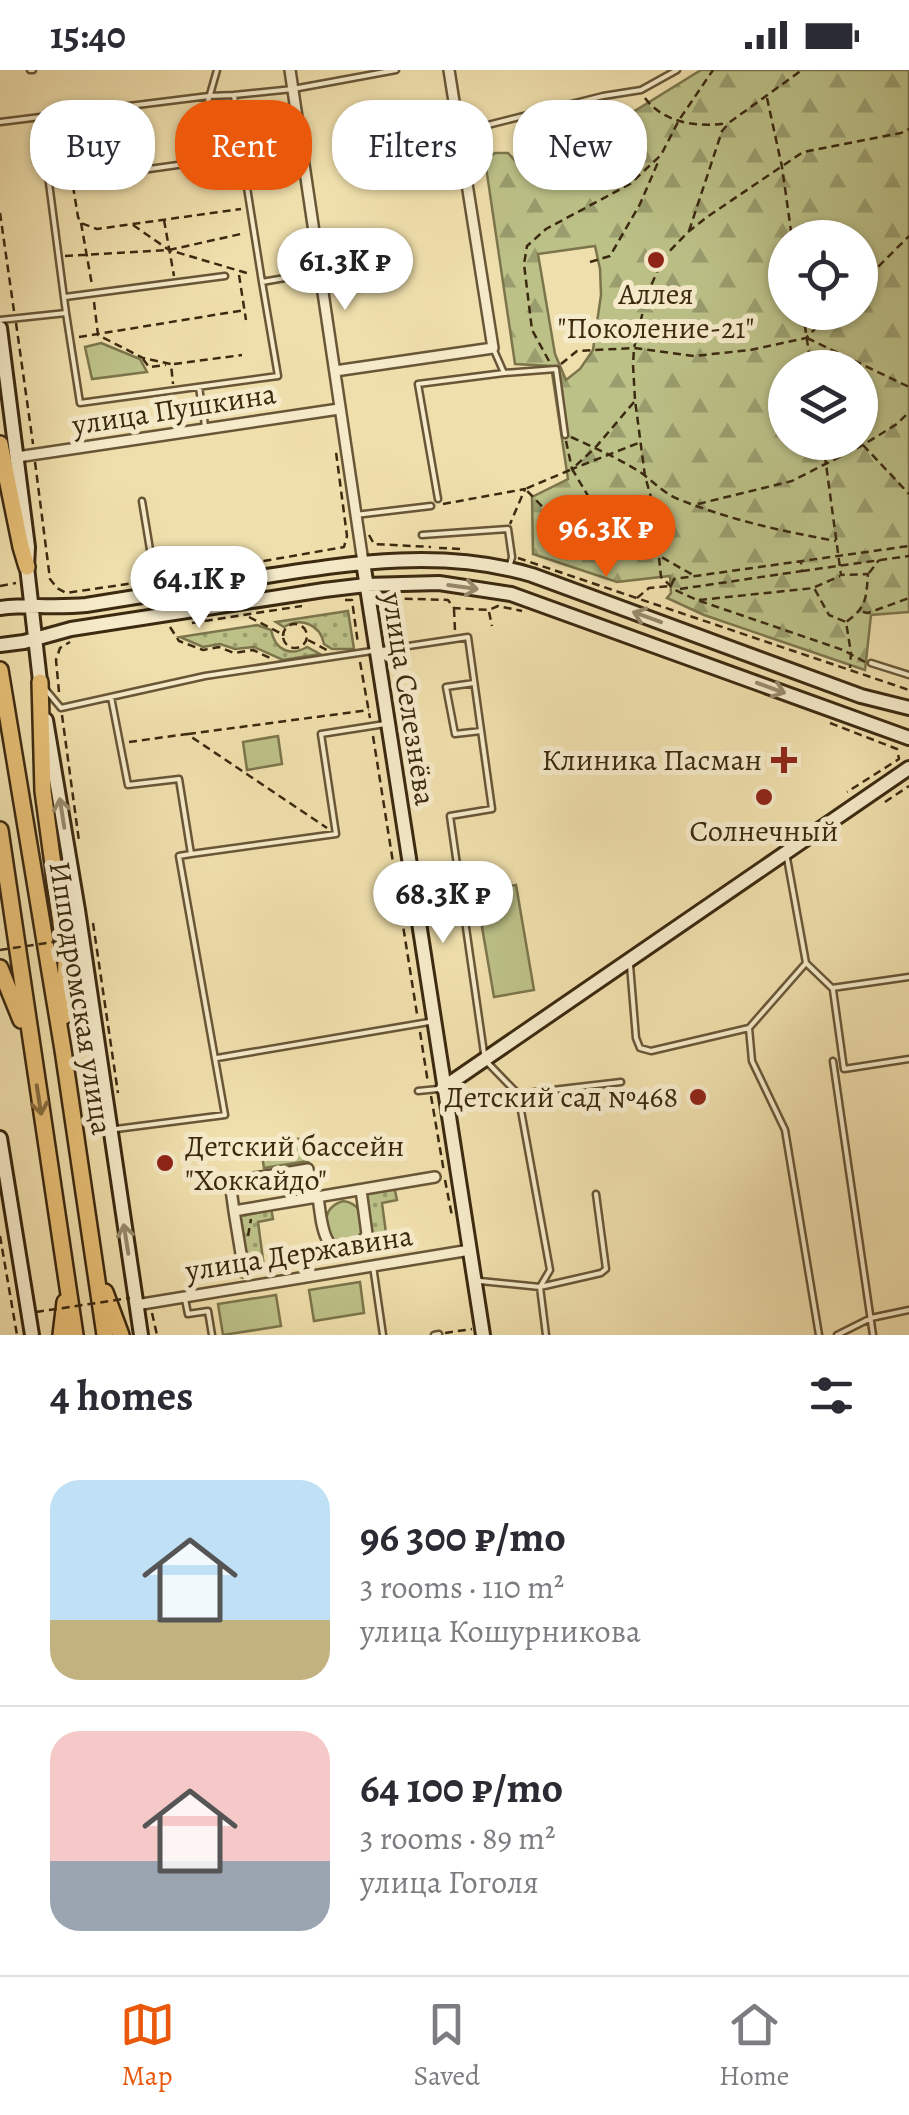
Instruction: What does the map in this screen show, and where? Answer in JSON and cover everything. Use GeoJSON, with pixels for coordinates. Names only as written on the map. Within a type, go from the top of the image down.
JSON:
{"type":"FeatureCollection","features":[{"type":"Feature","properties":{"kind":"highway"},"geometry":{"type":"LineString","coordinates":[[0,444],[24,577]]}},
{"type":"Feature","properties":{"kind":"highway","name":"Ипподромская улица"},"geometry":{"type":"LineString","coordinates":[[0,670],[105,1335]]}},
{"type":"Feature","properties":{"kind":"highway"},"geometry":{"type":"LineString","coordinates":[[40,682],[43,791],[66,960],[63,1050]]}},
{"type":"Feature","properties":{"kind":"highway","name":"Ипподромская улица"},"geometry":{"type":"LineString","coordinates":[[0,830],[75,1335]]}},
{"type":"Feature","properties":{"kind":"highway"},"geometry":{"type":"LineString","coordinates":[[0,968],[31,1048]]}},
{"type":"Feature","properties":{"kind":"highway"},"geometry":{"type":"LineString","coordinates":[[95,1272],[121,1335]]}},
{"type":"Feature","properties":{"kind":"highway"},"geometry":{"type":"LineString","coordinates":[[61,1335],[67,1283]]}},
{"type":"Feature","properties":{"kind":"street","name":"улица Селезнёва"},"geometry":{"type":"LineString","coordinates":[[290,70],[366,585],[383,650],[388,724],[446,1175],[470,1250],[483,1335]]}},
{"type":"Feature","properties":{"kind":"street"},"geometry":{"type":"LineString","coordinates":[[449,70],[454,100]]}},
{"type":"Feature","properties":{"kind":"street"},"geometry":{"type":"LineString","coordinates":[[335,371],[494,348],[469,190]]}},
{"type":"Feature","properties":{"kind":"street"},"geometry":{"type":"LineString","coordinates":[[0,324],[28,547],[24,577],[32,605],[40,682],[141,1335]]}},
{"type":"Feature","properties":{"kind":"street","name":"улица Пушкина"},"geometry":{"type":"LineString","coordinates":[[17,457],[339,409]]}},
{"type":"Feature","properties":{"kind":"street"},"geometry":{"type":"LineString","coordinates":[[5,608],[67,607],[154,587],[363,562],[448,559],[510,568],[861,696],[909,708]]}},
{"type":"Feature","properties":{"kind":"street"},"geometry":{"type":"LineString","coordinates":[[4,644],[89,626],[366,585],[438,583],[511,594],[909,738]]}},
{"type":"Feature","properties":{"kind":"street"},"geometry":{"type":"LineString","coordinates":[[437,1089],[485,1060],[909,768]]}},
{"type":"Feature","properties":{"kind":"street"},"geometry":{"type":"LineString","coordinates":[[0,1138],[32,1335]]}},
{"type":"Feature","properties":{"kind":"street"},"geometry":{"type":"LineString","coordinates":[[243,1270],[230,1182],[308,1169],[326,1240],[338,1250],[359,1247],[367,1234],[361,1190]]}},
{"type":"Feature","properties":{"kind":"street"},"geometry":{"type":"LineString","coordinates":[[234,1210],[446,1175]]}},
{"type":"Feature","properties":{"kind":"street","name":"улица Державина"},"geometry":{"type":"LineString","coordinates":[[137,1302],[470,1250]]}},
{"type":"Feature","properties":{"kind":"lane"},"geometry":{"type":"LineString","coordinates":[[208,100],[217,70]]}},
{"type":"Feature","properties":{"kind":"lane"},"geometry":{"type":"LineString","coordinates":[[155,103],[293,89],[396,70]]}},
{"type":"Feature","properties":{"kind":"lane"},"geometry":{"type":"LineString","coordinates":[[493,124],[641,90],[678,70]]}},
{"type":"Feature","properties":{"kind":"lane"},"geometry":{"type":"LineString","coordinates":[[234,95],[235,100]]}},
{"type":"Feature","properties":{"kind":"lane"},"geometry":{"type":"LineString","coordinates":[[0,122],[30,118]]}},
{"type":"Feature","properties":{"kind":"lane"},"geometry":{"type":"LineString","coordinates":[[50,190],[80,403],[278,376],[249,190]]}},
{"type":"Feature","properties":{"kind":"lane"},"geometry":{"type":"LineString","coordinates":[[262,282],[319,272]]}},
{"type":"Feature","properties":{"kind":"lane"},"geometry":{"type":"LineString","coordinates":[[64,297],[224,276]]}},
{"type":"Feature","properties":{"kind":"lane"},"geometry":{"type":"LineString","coordinates":[[0,324],[16,318],[66,313]]}},
{"type":"Feature","properties":{"kind":"lane"},"geometry":{"type":"LineString","coordinates":[[494,348],[504,374]]}},
{"type":"Feature","properties":{"kind":"lane"},"geometry":{"type":"LineString","coordinates":[[438,499],[418,384],[556,369],[565,435]]}},
{"type":"Feature","properties":{"kind":"lane"},"geometry":{"type":"LineString","coordinates":[[199,386],[201,402]]}},
{"type":"Feature","properties":{"kind":"lane"},"geometry":{"type":"LineString","coordinates":[[204,417],[205,429]]}},
{"type":"Feature","properties":{"kind":"lane"},"geometry":{"type":"LineString","coordinates":[[142,502],[154,587]]}},
{"type":"Feature","properties":{"kind":"lane"},"geometry":{"type":"LineString","coordinates":[[356,514],[431,506]]}},
{"type":"Feature","properties":{"kind":"lane"},"geometry":{"type":"LineString","coordinates":[[422,536],[508,529],[510,568]]}},
{"type":"Feature","properties":{"kind":"lane"},"geometry":{"type":"LineString","coordinates":[[40,682],[61,708],[205,676],[468,637],[492,809],[450,816],[485,1060],[518,1094],[550,1270],[540,1287],[546,1335]]}},
{"type":"Feature","properties":{"kind":"lane"},"geometry":{"type":"LineString","coordinates":[[871,663],[909,675]]}},
{"type":"Feature","properties":{"kind":"lane"},"geometry":{"type":"LineString","coordinates":[[474,684],[446,687],[454,734],[481,732]]}},
{"type":"Feature","properties":{"kind":"lane"},"geometry":{"type":"LineString","coordinates":[[112,697],[128,784],[180,779],[191,854]]}},
{"type":"Feature","properties":{"kind":"lane"},"geometry":{"type":"LineString","coordinates":[[109,1130],[225,1115],[179,856],[336,834],[321,734],[388,724]]}},
{"type":"Feature","properties":{"kind":"lane"},"geometry":{"type":"LineString","coordinates":[[786,853],[806,963],[832,988],[844,1069],[909,1059]]}},
{"type":"Feature","properties":{"kind":"lane"},"geometry":{"type":"LineString","coordinates":[[629,960],[636,1038],[640,1048],[651,1050],[749,1028],[806,963]]}},
{"type":"Feature","properties":{"kind":"lane"},"geometry":{"type":"LineString","coordinates":[[832,988],[909,977]]}},
{"type":"Feature","properties":{"kind":"lane"},"geometry":{"type":"LineString","coordinates":[[216,1058],[426,1023]]}},
{"type":"Feature","properties":{"kind":"lane"},"geometry":{"type":"LineString","coordinates":[[749,1028],[752,1061],[785,1130],[818,1335]]}},
{"type":"Feature","properties":{"kind":"lane"},"geometry":{"type":"LineString","coordinates":[[834,1061],[873,1335]]}},
{"type":"Feature","properties":{"kind":"lane"},"geometry":{"type":"LineString","coordinates":[[518,1094],[621,1082]]}},
{"type":"Feature","properties":{"kind":"lane"},"geometry":{"type":"LineString","coordinates":[[418,1092],[437,1089]]}},
{"type":"Feature","properties":{"kind":"lane"},"geometry":{"type":"LineString","coordinates":[[475,1281],[540,1287],[601,1273],[606,1269],[596,1194]]}},
{"type":"Feature","properties":{"kind":"lane"},"geometry":{"type":"LineString","coordinates":[[373,1266],[383,1335]]}},
{"type":"Feature","properties":{"kind":"lane"},"geometry":{"type":"LineString","coordinates":[[243,1270],[246,1287]]}},
{"type":"Feature","properties":{"kind":"lane"},"geometry":{"type":"LineString","coordinates":[[184,1297],[188,1314],[208,1311],[212,1335]]}},
{"type":"Feature","properties":{"kind":"lane"},"geometry":{"type":"LineString","coordinates":[[837,1335],[871,1318],[909,1310]]}},
{"type":"Feature","properties":{"kind":"path"},"geometry":{"type":"LineString","coordinates":[[590,262],[610,256],[640,204],[679,120],[713,70]]}},
{"type":"Feature","properties":{"kind":"path"},"geometry":{"type":"LineString","coordinates":[[688,232],[722,131],[802,70]]}},
{"type":"Feature","properties":{"kind":"path"},"geometry":{"type":"LineString","coordinates":[[641,90],[647,102],[662,115],[695,124],[730,122]]}},
{"type":"Feature","properties":{"kind":"path"},"geometry":{"type":"LineString","coordinates":[[766,96],[789,220]]}},
{"type":"Feature","properties":{"kind":"path"},"geometry":{"type":"LineString","coordinates":[[871,663],[697,600],[661,577],[654,508],[645,476],[635,400],[634,348],[647,295],[663,258],[688,232],[803,152],[909,129]]}},
{"type":"Feature","properties":{"kind":"path"},"geometry":{"type":"LineString","coordinates":[[661,155],[630,184],[546,229],[528,246],[524,264],[532,330],[556,369],[577,351],[634,348],[694,356],[806,338],[814,330]]}},
{"type":"Feature","properties":{"kind":"path"},"geometry":{"type":"LineString","coordinates":[[74,190],[98,334]]}},
{"type":"Feature","properties":{"kind":"path"},"geometry":{"type":"LineString","coordinates":[[81,223],[96,229],[252,208]]}},
{"type":"Feature","properties":{"kind":"path"},"geometry":{"type":"LineString","coordinates":[[0,213],[50,580],[57,588],[66,592],[154,587],[344,547],[335,446]]}},
{"type":"Feature","properties":{"kind":"path"},"geometry":{"type":"LineString","coordinates":[[164,219],[174,282]]}},
{"type":"Feature","properties":{"kind":"path"},"geometry":{"type":"LineString","coordinates":[[131,224],[169,250],[250,274]]}},
{"type":"Feature","properties":{"kind":"path"},"geometry":{"type":"LineString","coordinates":[[59,256],[169,250],[255,230]]}},
{"type":"Feature","properties":{"kind":"path"},"geometry":{"type":"LineString","coordinates":[[878,267],[909,236]]}},
{"type":"Feature","properties":{"kind":"path"},"geometry":{"type":"LineString","coordinates":[[246,320],[239,275],[261,273]]}},
{"type":"Feature","properties":{"kind":"path"},"geometry":{"type":"LineString","coordinates":[[70,338],[245,310]]}},
{"type":"Feature","properties":{"kind":"path"},"geometry":{"type":"LineString","coordinates":[[805,330],[808,350]]}},
{"type":"Feature","properties":{"kind":"path"},"geometry":{"type":"LineString","coordinates":[[98,334],[143,358],[149,367],[242,356]]}},
{"type":"Feature","properties":{"kind":"path"},"geometry":{"type":"LineString","coordinates":[[806,338],[909,387]]}},
{"type":"Feature","properties":{"kind":"path"},"geometry":{"type":"LineString","coordinates":[[171,364],[174,390]]}},
{"type":"Feature","properties":{"kind":"path"},"geometry":{"type":"LineString","coordinates":[[572,469],[596,448],[635,400]]}},
{"type":"Feature","properties":{"kind":"path"},"geometry":{"type":"LineString","coordinates":[[878,436],[909,412]]}},
{"type":"Feature","properties":{"kind":"path"},"geometry":{"type":"LineString","coordinates":[[565,435],[609,454],[676,499],[757,526],[836,540]]}},
{"type":"Feature","properties":{"kind":"path"},"geometry":{"type":"LineString","coordinates":[[565,435],[572,469],[600,516],[626,537]]}},
{"type":"Feature","properties":{"kind":"path"},"geometry":{"type":"LineString","coordinates":[[431,506],[525,489],[642,442]]}},
{"type":"Feature","properties":{"kind":"path"},"geometry":{"type":"LineString","coordinates":[[825,460],[841,575]]}},
{"type":"Feature","properties":{"kind":"path"},"geometry":{"type":"LineString","coordinates":[[696,505],[792,481],[834,460]]}},
{"type":"Feature","properties":{"kind":"path"},"geometry":{"type":"LineString","coordinates":[[877,460],[909,494]]}},
{"type":"Feature","properties":{"kind":"path"},"geometry":{"type":"LineString","coordinates":[[508,529],[525,489]]}},
{"type":"Feature","properties":{"kind":"path"},"geometry":{"type":"LineString","coordinates":[[525,489],[553,517],[566,524],[626,537],[695,576]]}},
{"type":"Feature","properties":{"kind":"path"},"geometry":{"type":"LineString","coordinates":[[600,516],[654,508]]}},
{"type":"Feature","properties":{"kind":"path"},"geometry":{"type":"LineString","coordinates":[[625,513],[626,537]]}},
{"type":"Feature","properties":{"kind":"path"},"geometry":{"type":"LineString","coordinates":[[673,588],[674,579],[909,546]]}},
{"type":"Feature","properties":{"kind":"path"},"geometry":{"type":"LineString","coordinates":[[636,599],[649,588],[909,556]]}},
{"type":"Feature","properties":{"kind":"path"},"geometry":{"type":"LineString","coordinates":[[846,622],[862,611],[868,574],[879,560]]}},
{"type":"Feature","properties":{"kind":"path"},"geometry":{"type":"LineString","coordinates":[[801,561],[802,571]]}},
{"type":"Feature","properties":{"kind":"path"},"geometry":{"type":"LineString","coordinates":[[697,600],[814,588],[841,575],[868,574]]}},
{"type":"Feature","properties":{"kind":"path"},"geometry":{"type":"LineString","coordinates":[[2,586],[24,577]]}},
{"type":"Feature","properties":{"kind":"path"},"geometry":{"type":"LineString","coordinates":[[814,588],[830,616],[846,622]]}},
{"type":"Feature","properties":{"kind":"path"},"geometry":{"type":"LineString","coordinates":[[383,650],[384,598],[448,600],[454,608],[455,639]]}},
{"type":"Feature","properties":{"kind":"path"},"geometry":{"type":"LineString","coordinates":[[862,611],[868,613],[909,598]]}},
{"type":"Feature","properties":{"kind":"path"},"geometry":{"type":"LineString","coordinates":[[338,601],[352,600],[437,1089],[453,1225]]}},
{"type":"Feature","properties":{"kind":"path"},"geometry":{"type":"LineString","coordinates":[[189,624],[306,606]]}},
{"type":"Feature","properties":{"kind":"path"},"geometry":{"type":"LineString","coordinates":[[454,608],[488,610],[498,606],[527,612]]}},
{"type":"Feature","properties":{"kind":"path"},"geometry":{"type":"LineString","coordinates":[[488,610],[492,626]]}},
{"type":"Feature","properties":{"kind":"path"},"geometry":{"type":"LineString","coordinates":[[248,616],[284,634]]}},
{"type":"Feature","properties":{"kind":"path"},"geometry":{"type":"LineString","coordinates":[[846,622],[850,670]]}},
{"type":"Feature","properties":{"kind":"path"},"geometry":{"type":"LineString","coordinates":[[298,625],[304,629],[306,640],[298,648],[290,647],[284,634],[287,628],[298,625]]}},
{"type":"Feature","properties":{"kind":"path"},"geometry":{"type":"LineString","coordinates":[[170,626],[179,641],[203,650],[253,650],[282,664]]}},
{"type":"Feature","properties":{"kind":"path"},"geometry":{"type":"LineString","coordinates":[[56,660],[60,648],[72,641]]}},
{"type":"Feature","properties":{"kind":"path"},"geometry":{"type":"LineString","coordinates":[[120,744],[369,710]]}},
{"type":"Feature","properties":{"kind":"path"},"geometry":{"type":"LineString","coordinates":[[831,723],[898,749],[899,759],[847,792]]}},
{"type":"Feature","properties":{"kind":"path"},"geometry":{"type":"LineString","coordinates":[[187,734],[336,834]]}},
{"type":"Feature","properties":{"kind":"path"},"geometry":{"type":"LineString","coordinates":[[886,802],[909,786]]}},
{"type":"Feature","properties":{"kind":"path"},"geometry":{"type":"LineString","coordinates":[[0,950],[72,939]]}},
{"type":"Feature","properties":{"kind":"path"},"geometry":{"type":"LineString","coordinates":[[243,1270],[251,1217]]}},
{"type":"Feature","properties":{"kind":"path"},"geometry":{"type":"LineString","coordinates":[[0,1236],[17,1335]]}},
{"type":"Feature","properties":{"kind":"path"},"geometry":{"type":"LineString","coordinates":[[36,1312],[137,1302],[154,1317],[158,1335]]}},
{"type":"Feature","properties":{"kind":"path"},"geometry":{"type":"LineString","coordinates":[[437,1335],[474,1329],[475,1335]]}},
{"type":"Feature","properties":{"kind":"green space"},"geometry":{"type":"Polygon","coordinates":[[[701,70],[909,70],[909,612],[871,615],[865,670],[704,615],[667,598],[671,593],[670,576],[617,582],[533,554],[532,497],[568,479],[551,366],[515,364],[489,190],[493,190],[493,154],[508,153],[513,158],[513,190],[647,190],[647,103],[701,70]],[[595,246],[538,254],[555,354],[566,380],[580,369],[593,350],[601,295],[595,246]]]}},
{"type":"Feature","properties":{"kind":"green space"},"geometry":{"type":"Polygon","coordinates":[[[101,343],[140,359],[147,372],[92,379],[85,347],[101,343]]]}},
{"type":"Feature","properties":{"kind":"green space"},"geometry":{"type":"Polygon","coordinates":[[[348,611],[354,649],[332,649],[309,624],[284,627],[276,622],[348,611]]]}},
{"type":"Feature","properties":{"kind":"green space"},"geometry":{"type":"Polygon","coordinates":[[[257,625],[271,630],[284,650],[307,647],[320,654],[283,660],[254,647],[203,647],[180,637],[257,625]]]}},
{"type":"Feature","properties":{"kind":"green space"},"geometry":{"type":"Polygon","coordinates":[[[278,736],[282,764],[247,770],[243,742],[278,736]]]}},
{"type":"Feature","properties":{"kind":"green space"},"geometry":{"type":"Polygon","coordinates":[[[516,885],[534,990],[494,997],[476,892],[516,885]]]}},
{"type":"Feature","properties":{"kind":"green space"},"geometry":{"type":"Polygon","coordinates":[[[304,1138],[308,1161],[264,1168],[260,1145],[304,1138]]]}},
{"type":"Feature","properties":{"kind":"green space"},"geometry":{"type":"Polygon","coordinates":[[[394,1186],[397,1200],[382,1203],[388,1248],[362,1252],[371,1235],[364,1191],[394,1186]]]}},
{"type":"Feature","properties":{"kind":"green space"},"geometry":{"type":"Polygon","coordinates":[[[343,1201],[360,1211],[365,1229],[356,1243],[346,1246],[333,1243],[326,1225],[331,1208],[343,1201]]]}},
{"type":"Feature","properties":{"kind":"green space"},"geometry":{"type":"Polygon","coordinates":[[[271,1208],[273,1219],[258,1222],[264,1267],[245,1270],[236,1212],[271,1208]]]}},
{"type":"Feature","properties":{"kind":"green space"},"geometry":{"type":"Polygon","coordinates":[[[360,1282],[364,1313],[314,1321],[309,1290],[360,1282]]]}},
{"type":"Feature","properties":{"kind":"green space"},"geometry":{"type":"Polygon","coordinates":[[[276,1295],[281,1326],[223,1335],[218,1304],[276,1295]]]}},
{"type":"Feature","properties":{"kind":"place","name":"Аллея \"Поколение-21\""},"geometry":{"type":"Point","coordinates":[656,260]}},
{"type":"Feature","properties":{"kind":"place","name":"Клиника Пасман"},"geometry":{"type":"Point","coordinates":[784,760]}},
{"type":"Feature","properties":{"kind":"place","name":"Солнечный"},"geometry":{"type":"Point","coordinates":[764,797]}},
{"type":"Feature","properties":{"kind":"place","name":"Детский сад №468"},"geometry":{"type":"Point","coordinates":[698,1097]}},
{"type":"Feature","properties":{"kind":"place","name":"Детский бассейн \"Хоккайдо\""},"geometry":{"type":"Point","coordinates":[165,1163]}}]}
